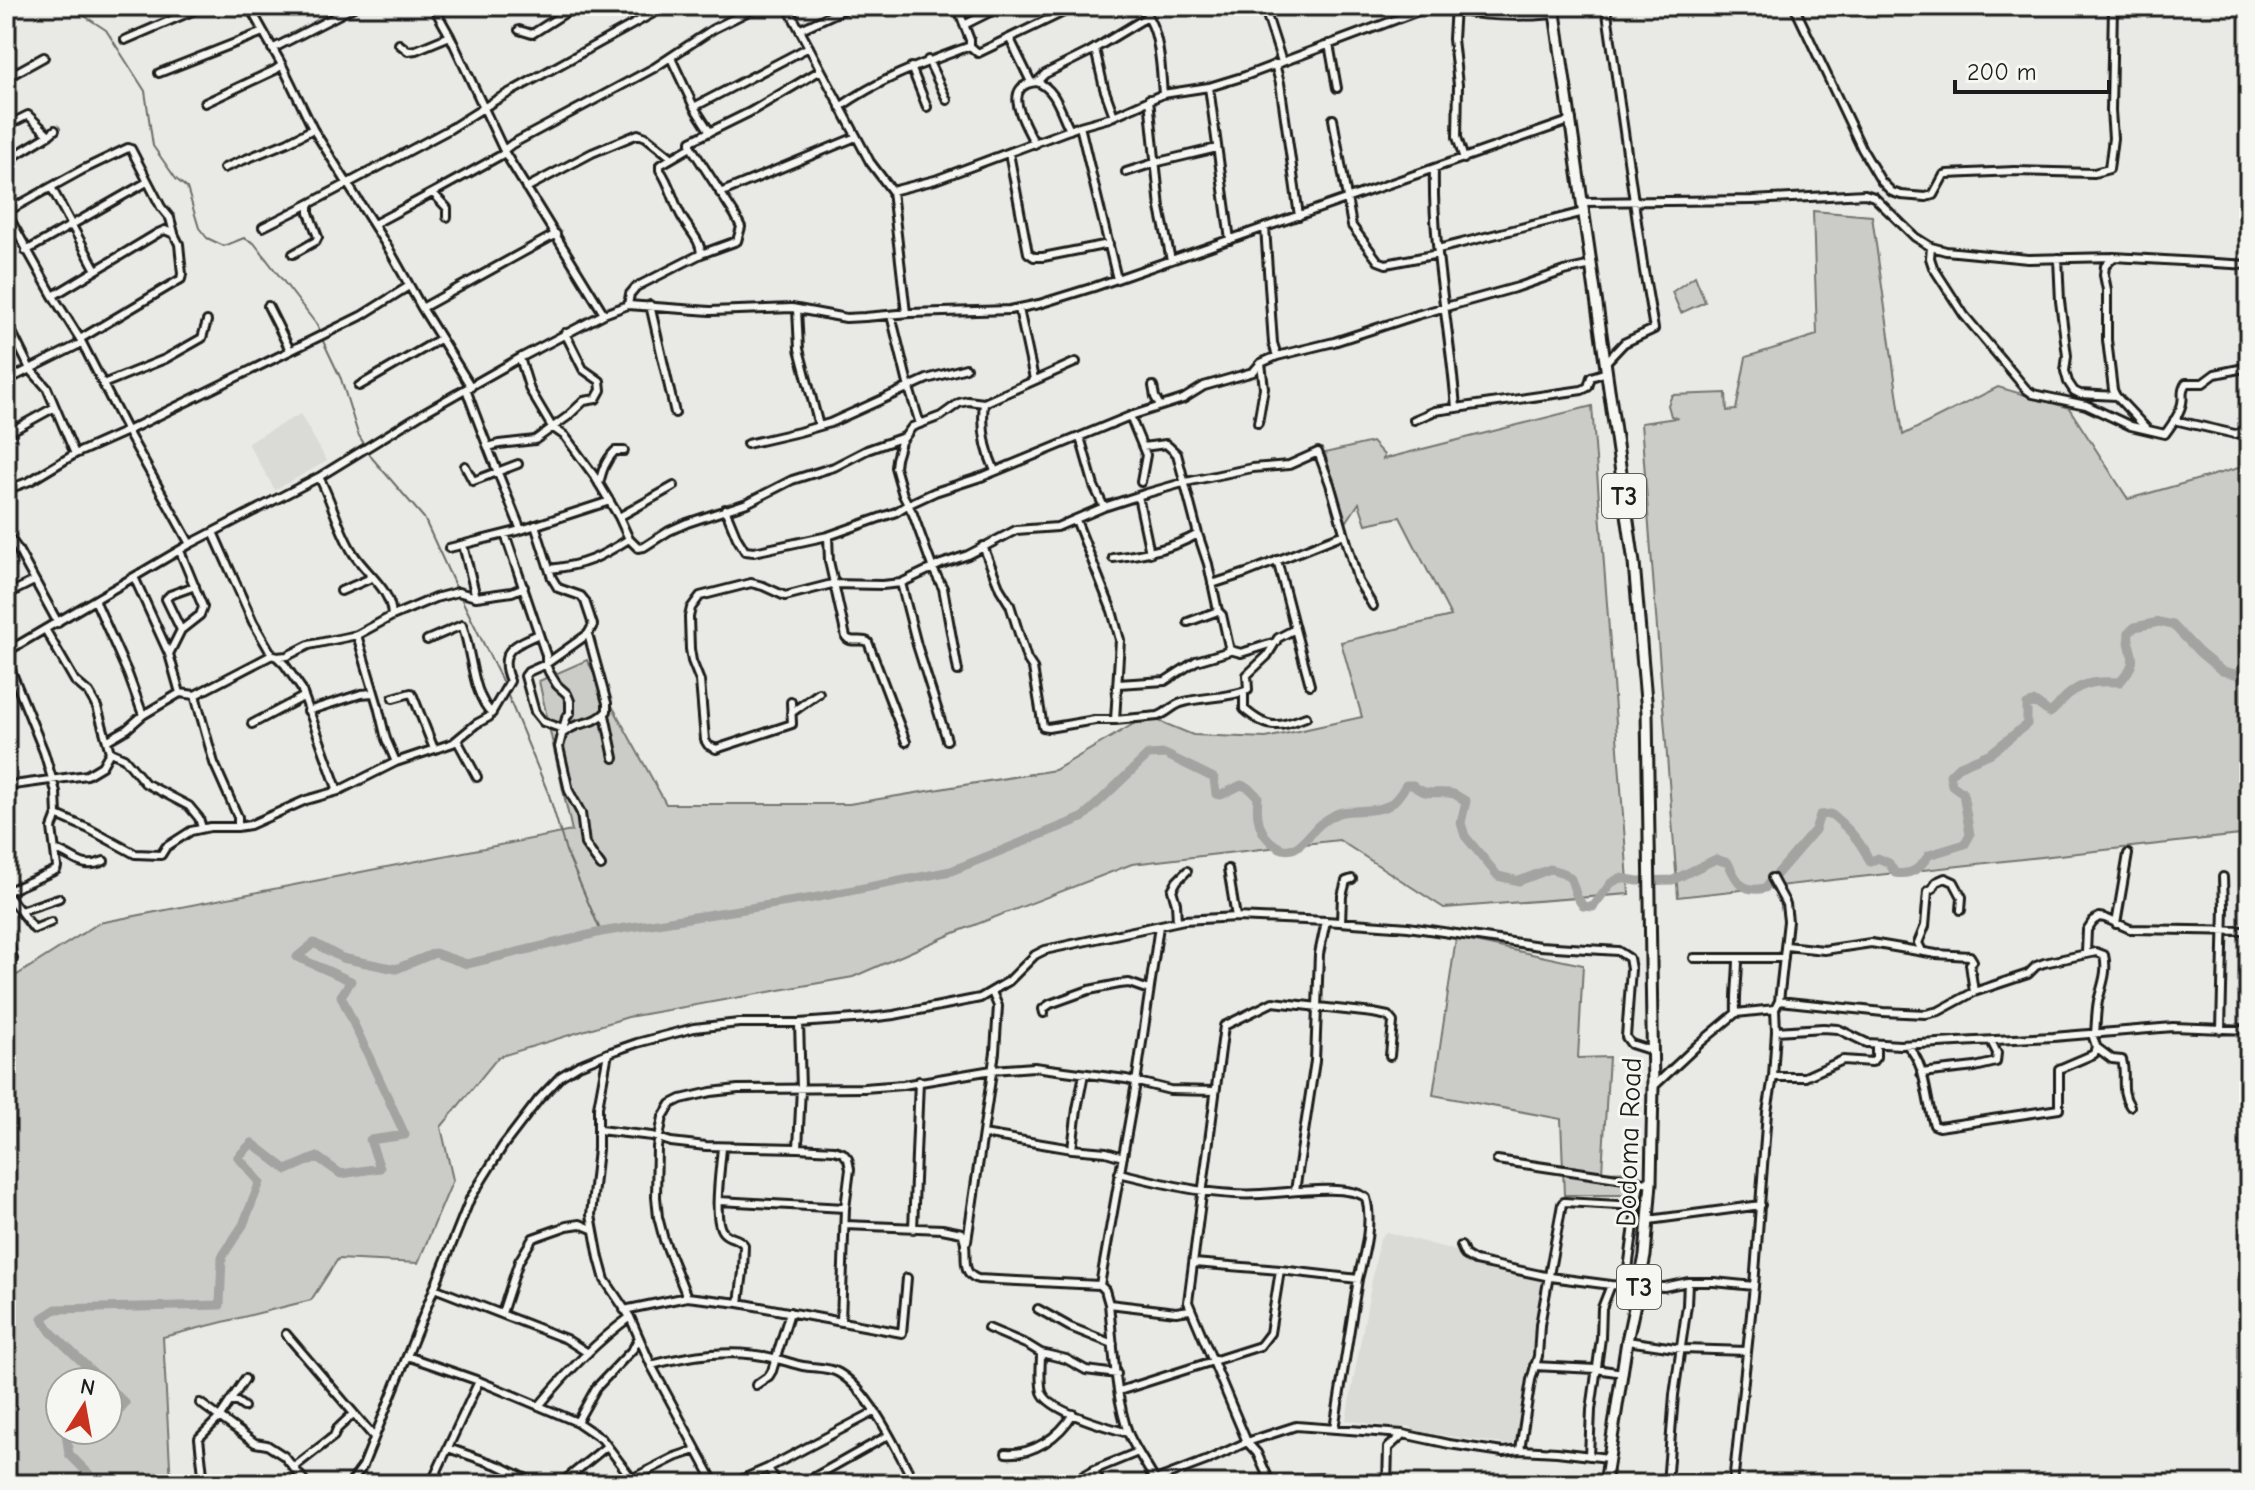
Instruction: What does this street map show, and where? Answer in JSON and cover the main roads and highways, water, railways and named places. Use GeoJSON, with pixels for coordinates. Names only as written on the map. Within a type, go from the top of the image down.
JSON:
{"type":"FeatureCollection","features":[{"type":"Feature","properties":{"kind":"highway","name":"Dodoma Road"},"geometry":{"type":"LineString","coordinates":[[1555,10],[1634,563],[1644,666],[1649,772],[1653,1051],[1649,1220],[1605,1484]]}},
{"type":"Feature","properties":{"kind":"waterway"},"geometry":{"type":"LineString","coordinates":[[77,6],[80,13],[106,30],[145,91],[153,146],[176,179],[187,188],[199,228],[207,238],[224,246],[244,238],[254,243],[320,333]]}},
{"type":"Feature","properties":{"kind":"waterway"},"geometry":{"type":"LineString","coordinates":[[322,339],[341,379],[358,434],[366,447]]}},
{"type":"Feature","properties":{"kind":"waterway"},"geometry":{"type":"LineString","coordinates":[[367,450],[424,518],[456,588]]}},
{"type":"Feature","properties":{"kind":"waterway"},"geometry":{"type":"LineString","coordinates":[[459,594],[504,685]]}},
{"type":"Feature","properties":{"kind":"waterway"},"geometry":{"type":"LineString","coordinates":[[86,1366],[51,1332],[42,1318],[56,1309],[220,1305],[222,1257],[243,1225],[260,1182],[238,1157],[252,1143],[287,1170],[317,1157],[341,1174],[380,1168],[370,1140],[405,1135],[341,996],[351,981],[297,957],[314,943],[342,958],[396,969],[435,953],[467,964],[601,932],[813,898],[951,871],[1082,818],[1148,755],[1165,754],[1214,778],[1216,794],[1221,795],[1241,785],[1249,788],[1258,797],[1258,816],[1263,833],[1285,850],[1296,847],[1320,824],[1338,813],[1373,810],[1391,804],[1406,785],[1413,785],[1427,793],[1454,794],[1466,801],[1461,823],[1465,836],[1498,876],[1519,881],[1550,869],[1564,873],[1571,879],[1583,906],[1593,907],[1611,883],[1620,878],[1673,880],[1716,859],[1728,863],[1738,881],[1746,887],[1765,888],[1815,830],[1820,815],[1831,814],[1843,824],[1870,862],[1878,858],[1889,863],[1895,873],[1906,873],[1919,867],[1929,855],[1965,844],[1970,835],[1963,793],[1952,785],[1950,775],[1958,767],[1991,753],[2027,724],[2027,705],[2035,702],[2050,713],[2081,686],[2120,682],[2133,661],[2129,632],[2135,627],[2159,622],[2173,625],[2222,671],[2249,677]]}},
{"type":"Feature","properties":{"kind":"waterway"},"geometry":{"type":"LineString","coordinates":[[506,691],[549,795],[566,851],[601,932]]}},
{"type":"Feature","properties":{"kind":"waterway"},"geometry":{"type":"LineString","coordinates":[[68,1446],[69,1454],[99,1484]]}}]}
